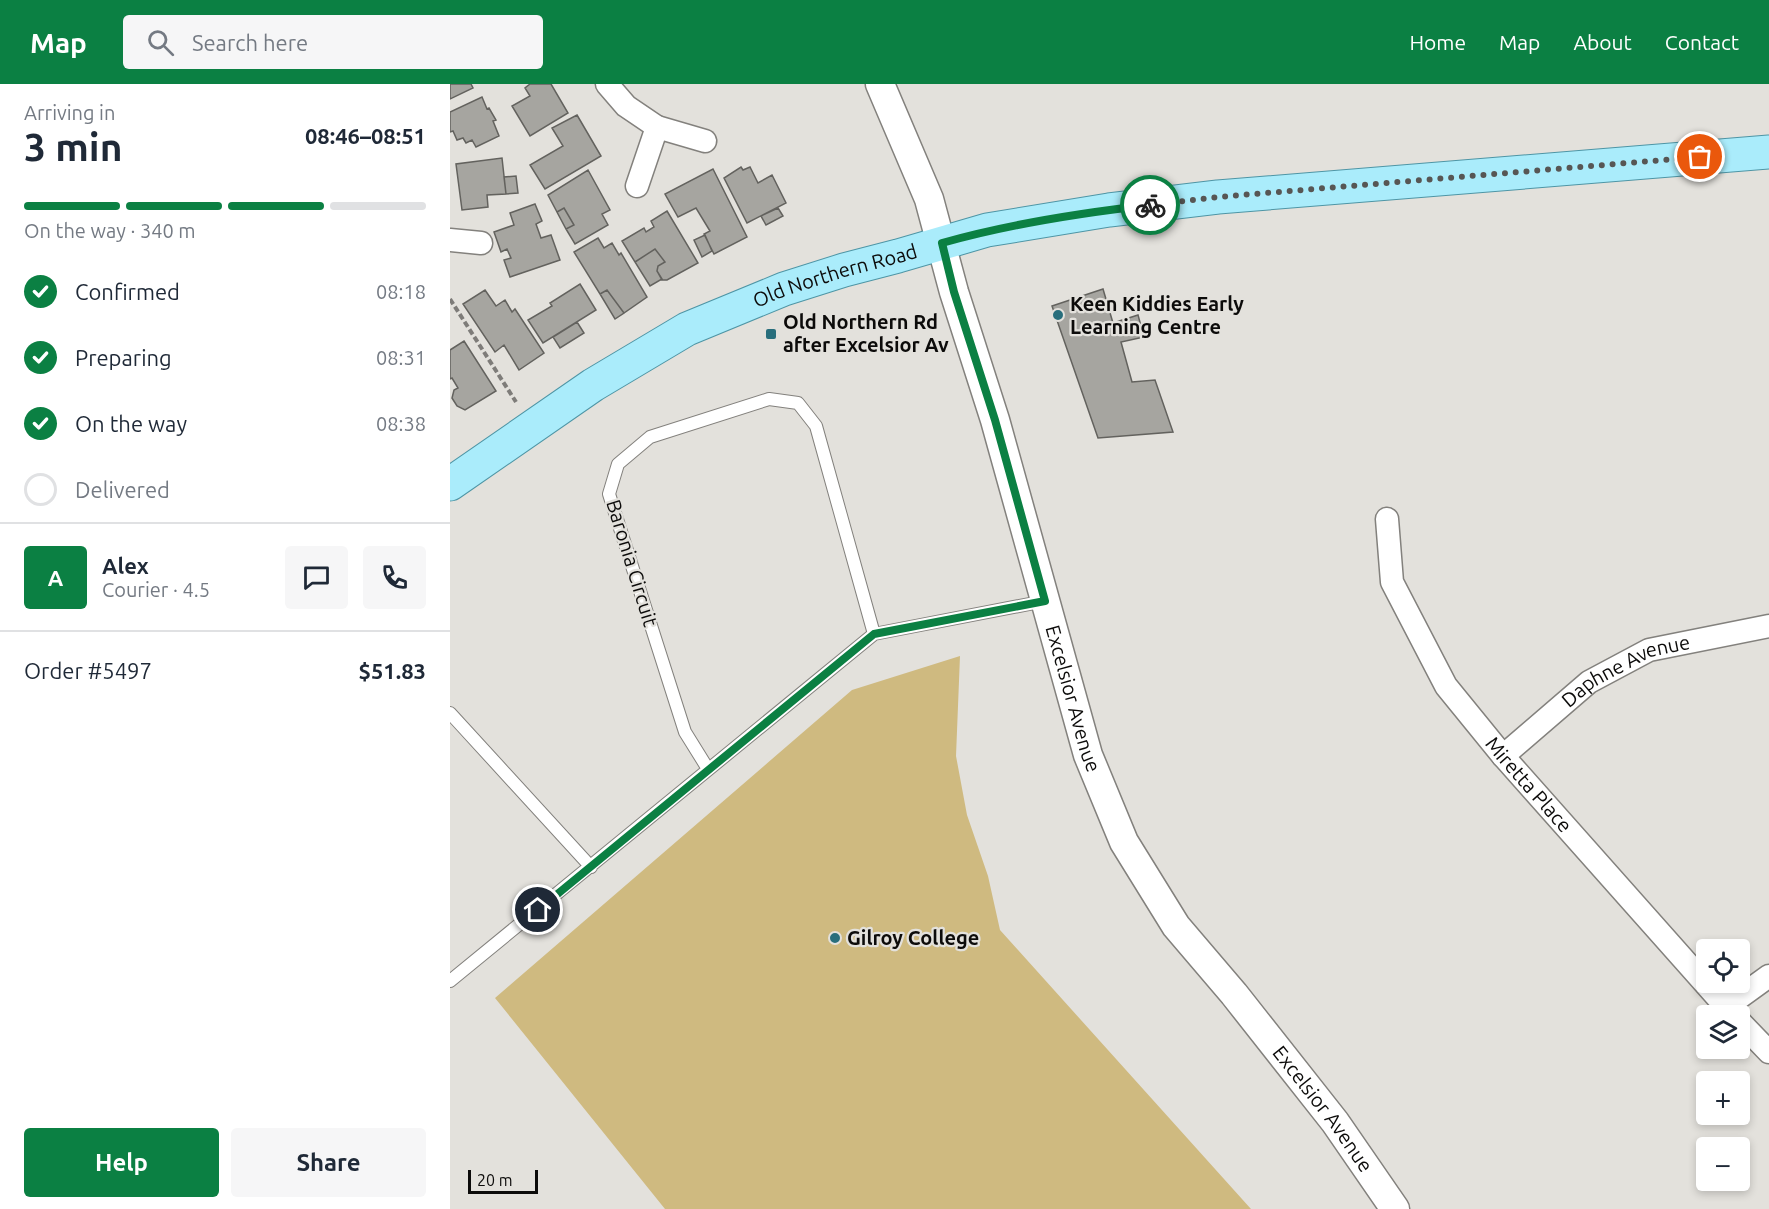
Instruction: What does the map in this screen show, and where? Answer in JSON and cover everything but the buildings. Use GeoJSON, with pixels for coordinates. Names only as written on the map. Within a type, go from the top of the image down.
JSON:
{"type":"FeatureCollection","features":[{"type":"Feature","properties":{"kind":"main road","name":"Old Northern Road"},"geometry":{"type":"LineString","coordinates":[[450,484],[593,386],[687,329],[784,289],[987,230],[1098,211],[1218,197],[1769,152]]}},
{"type":"Feature","properties":{"kind":"street"},"geometry":{"type":"LineString","coordinates":[[607,84],[626,106],[657,127],[705,141]]}},
{"type":"Feature","properties":{"kind":"street","name":"Excelsior Avenue"},"geometry":{"type":"LineString","coordinates":[[879,84],[929,199],[954,292],[995,420],[1088,755],[1124,842],[1176,926],[1234,994],[1335,1122],[1395,1209]]}},
{"type":"Feature","properties":{"kind":"street"},"geometry":{"type":"LineString","coordinates":[[637,186],[657,127]]}},
{"type":"Feature","properties":{"kind":"street"},"geometry":{"type":"LineString","coordinates":[[450,240],[481,243]]}},
{"type":"Feature","properties":{"kind":"street","name":"Miretta Place"},"geometry":{"type":"LineString","coordinates":[[1387,519],[1392,582],[1446,686],[1503,756],[1724,1005]]}},
{"type":"Feature","properties":{"kind":"street","name":"Daphne Avenue"},"geometry":{"type":"LineString","coordinates":[[1503,756],[1589,682],[1649,650],[1769,626]]}},
{"type":"Feature","properties":{"kind":"street"},"geometry":{"type":"LineString","coordinates":[[1742,1005],[1769,976]]}},
{"type":"Feature","properties":{"kind":"street","name":"Miretta Place"},"geometry":{"type":"LineString","coordinates":[[1750,1032],[1769,1052]]}},
{"type":"Feature","properties":{"kind":"lane","name":"Baronia Circuit"},"geometry":{"type":"LineString","coordinates":[[708,768],[685,732],[609,494],[618,464],[650,437],[769,399],[798,403],[816,426],[874,634]]}},
{"type":"Feature","properties":{"kind":"lane"},"geometry":{"type":"LineString","coordinates":[[450,981],[874,634],[1045,601]]}},
{"type":"Feature","properties":{"kind":"lane"},"geometry":{"type":"LineString","coordinates":[[450,713],[591,867]]}},
{"type":"Feature","properties":{"kind":"path"},"geometry":{"type":"LineString","coordinates":[[450,299],[516,402]]}},
{"type":"Feature","properties":{"kind":"shaded area","name":"Gilroy College"},"geometry":{"type":"Polygon","coordinates":[[[960,656],[956,756],[967,815],[988,876],[1000,930],[1251,1209],[665,1209],[495,998],[852,690],[960,656]]]}},
{"type":"Feature","properties":{"kind":"way so far"},"geometry":{"type":"LineString","coordinates":[[1150,205],[1218,197],[1700,157]]}},
{"type":"Feature","properties":{"kind":"place","name":"Keen Kiddies Early Learning Centre"},"geometry":{"type":"Point","coordinates":[1058,315]}},
{"type":"Feature","properties":{"kind":"place","name":"Old Northern Rd after Excelsior Av"},"geometry":{"type":"Point","coordinates":[771,334]}},
{"type":"Feature","properties":{"kind":"place","name":"Gilroy College"},"geometry":{"type":"Point","coordinates":[835,938]}},
{"type":"Feature","properties":{"kind":"route"},"geometry":{"type":"LineString","coordinates":[[538,910],[708,768],[874,634],[1045,601],[995,420],[954,292],[942,243],[987,230],[1150,205]]}}]}
